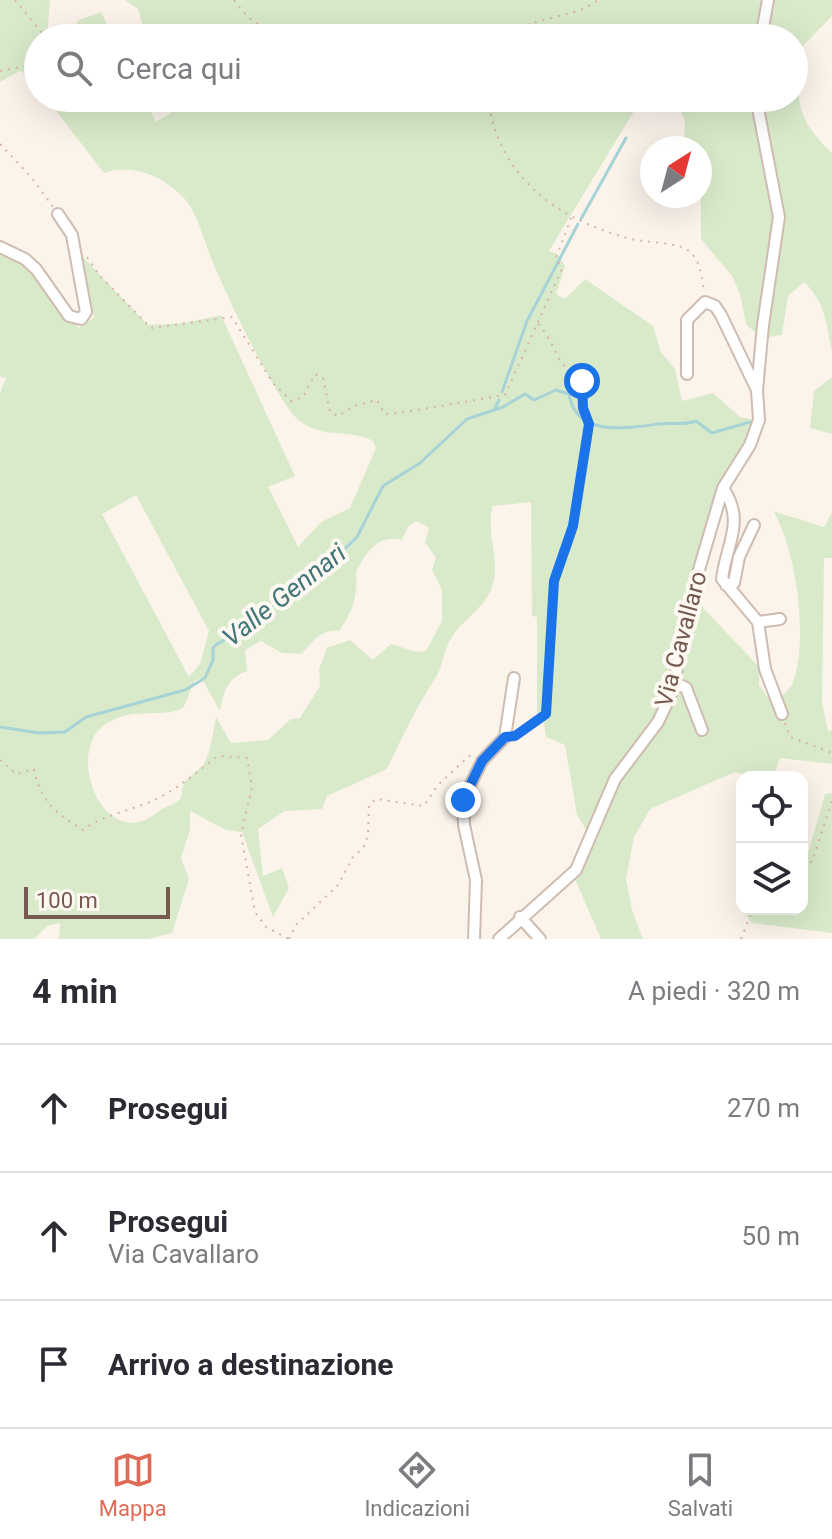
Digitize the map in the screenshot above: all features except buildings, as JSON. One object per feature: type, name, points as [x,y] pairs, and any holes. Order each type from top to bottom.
[{"type":"street","points":[[764,24],[768,0]]},
{"type":"street","name":"Via Cavallaro","points":[[499,939],[576,870],[615,779],[658,722],[674,682],[688,607],[723,488],[750,445],[759,420],[757,390],[779,217],[759,112]]},
{"type":"street","points":[[0,247],[25,259],[69,316],[81,319],[86,312],[72,235],[58,214]]},
{"type":"street","points":[[687,374],[687,320],[705,302]]},
{"type":"street","name":"Via Cavallaro","points":[[705,302],[715,306],[721,315],[757,390]]},
{"type":"street","points":[[723,488],[735,505],[733,537],[723,571],[726,585],[758,622],[765,669],[782,714]]},
{"type":"street","points":[[726,585],[734,583],[739,557],[754,525]]},
{"type":"street","points":[[758,622],[780,619]]},
{"type":"street","points":[[474,939],[476,880],[464,825],[463,800],[482,761],[505,737],[514,678]]},
{"type":"street","points":[[674,682],[686,688],[702,730]]},
{"type":"street","points":[[520,917],[540,939]]},
{"type":"path","points":[[15,0],[35,24]]},
{"type":"path","points":[[234,0],[249,21],[255,24]]},
{"type":"path","points":[[529,24],[581,10],[599,0]]},
{"type":"path","points":[[0,71],[24,67]]},
{"type":"path","points":[[493,112],[511,163],[535,193],[571,218],[631,239],[691,253],[700,268],[705,302]]},
{"type":"path","points":[[0,144],[32,178],[58,214]]},
{"type":"path","points":[[73,246],[85,255],[144,324],[151,328],[232,317],[283,396],[291,401],[303,397],[315,374],[323,378],[330,412],[338,416],[368,400],[377,400],[385,414],[505,395],[562,269],[556,258],[571,218]]},
{"type":"path","points":[[505,737],[515,736],[546,714],[554,581],[573,526],[589,424],[583,408],[582,381],[568,375],[549,335],[537,323]]},
{"type":"path","points":[[782,714],[790,737],[832,753]]},
{"type":"path","points":[[0,760],[16,774],[34,769],[39,793],[53,811],[83,830],[102,816],[144,804],[188,780],[218,756],[247,758],[252,787],[241,835],[255,912],[266,927],[289,939],[295,926],[338,885],[353,857],[363,848],[368,836],[369,805],[376,799],[424,806],[461,762],[469,756],[482,761]]},
{"type":"path","points":[[808,862],[812,862],[832,801]]},
{"type":"path","points":[[741,939],[751,915]]},
{"type":"green space","points":[[0,0],[50,0],[48,24],[24,24],[24,73],[20,71],[0,82]]},
{"type":"green space","points":[[125,0],[832,0],[832,16],[808,41],[808,24],[142,24],[138,9]]},
{"type":"green space","points":[[101,12],[107,24],[76,24]]},
{"type":"green space","points":[[57,112],[151,112],[156,122],[172,112],[633,112],[549,251],[557,254],[565,266],[556,294],[565,299],[585,279],[653,326],[661,352],[675,369],[682,401],[713,393],[740,417],[761,421],[726,490],[692,596],[760,668],[759,685],[773,705],[793,682],[798,664],[800,619],[794,570],[773,511],[824,527],[832,512],[832,558],[824,558],[822,702],[828,731],[832,730],[832,764],[780,758],[775,771],[736,771],[650,809],[634,837],[626,879],[632,910],[643,939],[601,939],[574,877],[590,836],[577,815],[565,745],[546,737],[544,723],[537,713],[537,617],[532,616],[531,502],[493,506],[491,525],[495,574],[490,592],[452,637],[438,672],[387,769],[327,796],[322,809],[285,811],[258,829],[263,876],[282,868],[289,888],[273,917],[242,832],[226,830],[190,811],[190,830],[181,858],[189,879],[172,933],[148,939],[59,939],[60,923],[47,926],[34,939],[0,939],[0,393],[6,378],[0,377],[0,250],[24,267],[79,328],[94,317],[80,254],[148,325],[184,323],[221,315],[295,476],[268,487],[298,547],[321,522],[350,508],[376,448],[373,441],[363,437],[317,430],[296,417],[247,336],[187,202],[156,177],[125,170],[104,173]],"holes":[[[136,495],[209,631],[200,664],[189,677],[102,514]],[[416,521],[429,528],[425,542],[436,558],[432,570],[442,590],[442,621],[426,651],[417,652],[391,644],[373,660],[350,640],[327,648],[319,669],[320,686],[300,718],[291,719],[268,740],[231,743],[216,717],[206,760],[185,782],[178,801],[139,822],[121,821],[107,811],[96,795],[89,775],[88,755],[94,736],[107,723],[128,715],[166,713],[183,708],[195,680],[202,679],[220,711],[227,686],[247,671],[245,650],[261,641],[282,653],[302,654],[322,634],[339,631],[354,603],[356,572],[374,547],[386,540],[402,540],[408,527]]]},
{"type":"green space","points":[[681,112],[802,112],[811,129],[832,153],[832,352],[821,306],[804,282],[788,296],[782,335],[761,338],[746,324],[740,294],[732,276],[701,239],[701,208],[712,208],[712,136],[684,136],[685,121]]},
{"type":"green space","points":[[832,377],[832,434],[810,428],[814,391]]},
{"type":"green space","points":[[832,793],[832,933],[751,923],[746,915],[808,915],[808,853],[825,794]]},
{"type":"waterway","points":[[581,219],[626,138]]},
{"type":"waterway","points":[[502,392],[527,321],[578,224]]},
{"type":"waterway","name":"Valle Gennari","points":[[0,727],[39,733],[65,732],[86,717],[185,690],[205,678],[213,660],[213,648],[217,644],[253,624],[294,588],[318,575],[357,537],[383,486],[420,463],[467,419],[503,407],[525,394],[534,400],[556,390],[569,394],[582,418],[605,427],[696,421],[712,433],[750,422]]},
{"type":"waterway","name":"Valle Gennari","points":[[494,410],[499,400]]},
{"type":"route","points":[[463,800],[482,761],[505,737],[515,736],[546,714],[554,581],[573,526],[589,424],[583,408],[582,381]]}]
